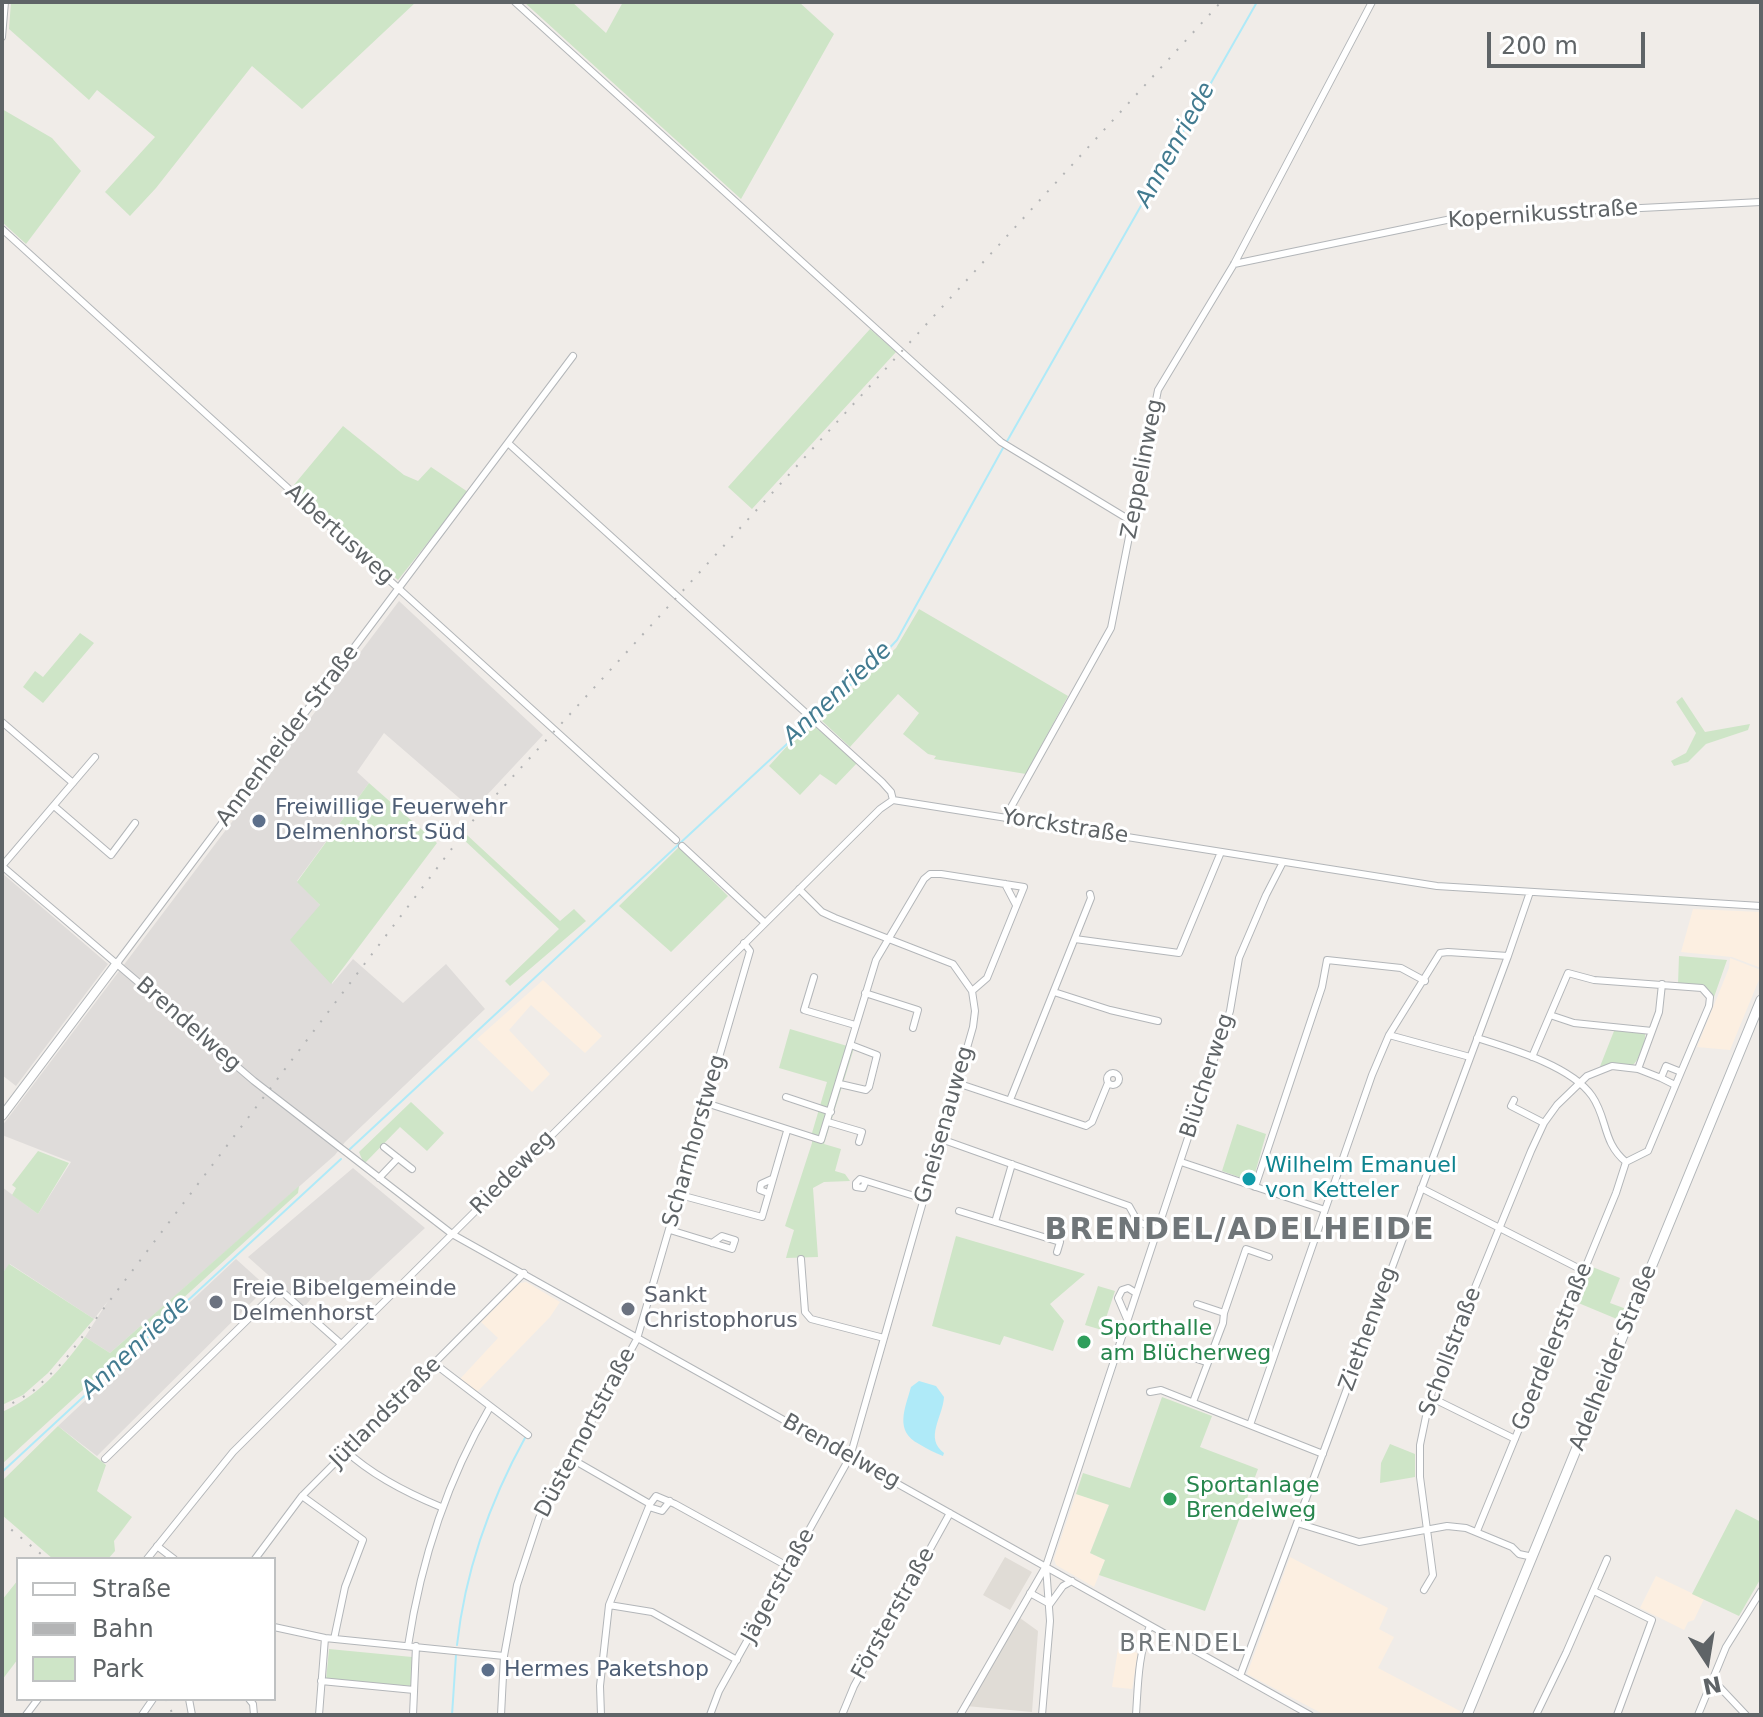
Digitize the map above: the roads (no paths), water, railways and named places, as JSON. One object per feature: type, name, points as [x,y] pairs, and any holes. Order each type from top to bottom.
[{"type":"main road","name":"Adelheider Straße","points":[[1472,1713],[1529,1556],[1761,1000]]},
{"type":"street","points":[[2,37],[5,2]]},
{"type":"street","points":[[515,2],[1010,450],[1133,522]]},
{"type":"street","name":"Zeppelinweg","points":[[1005,818],[1111,628],[1158,390],[1234,264],[1372,2]]},
{"type":"street","name":"Kopernikusstraße","points":[[1234,264],[1461,217],[1761,202]]},
{"type":"street","name":"Albertusweg","points":[[2,229],[765,923]]},
{"type":"street","name":"Annenheider Straße","points":[[2,1116],[573,356]]},
{"type":"street","points":[[508,443],[882,782],[891,792],[893,800]]},
{"type":"street","points":[[2,722],[73,783]]},
{"type":"street","points":[[2,866],[95,757]]},
{"type":"street","name":"Yorckstraße","points":[[893,800],[1437,886],[1761,906]]},
{"type":"street","name":"Riedeweg","points":[[149,1557],[233,1452],[340,1343],[893,800]]},
{"type":"street","points":[[54,806],[111,855],[135,823]]},
{"type":"street","points":[[1075,939],[1179,953],[1221,852]]},
{"type":"street","name":"Blücherweg","points":[[1046,1566],[1230,1011],[1239,958],[1283,862]]},
{"type":"street","name":"Brendelweg","points":[[2,866],[254,1081],[452,1234],[1310,1715]]},
{"type":"street","points":[[706,1103],[821,1140],[876,960],[889,939],[924,879],[930,874],[941,874],[1024,887],[987,978],[972,991],[953,964],[889,939],[822,912],[799,889]]},
{"type":"street","points":[[1005,884],[1016,905]]},
{"type":"street","name":"Ziethenweg","points":[[1240,1676],[1530,892]]},
{"type":"street","points":[[1010,1100],[1090,894]]},
{"type":"street","name":"Scharnhorstweg","points":[[637,1339],[750,951],[744,943]]},
{"type":"street","points":[[1250,1425],[1372,1075],[1389,1035],[1440,953],[1508,956]]},
{"type":"street","points":[[1255,1187],[1322,987],[1327,960],[1401,968],[1425,981]]},
{"type":"street","points":[[1477,1038],[1556,1066],[1577,1083],[1592,1096],[1611,1147],[1626,1162],[1648,1151],[1709,1006],[1710,997],[1702,988],[1594,980],[1568,973],[1532,1057]]},
{"type":"street","points":[[814,977],[804,1010],[855,1025]]},
{"type":"street","points":[[1638,1069],[1659,1012],[1662,984]]},
{"type":"street","name":"Gneisenauweg","points":[[850,1457],[973,1027],[975,1011],[972,991]]},
{"type":"street","points":[[1054,992],[1158,1021]]},
{"type":"street","points":[[865,993],[918,1010],[913,1028]]},
{"type":"street","points":[[1550,1015],[1574,1023],[1652,1031]]},
{"type":"street","points":[[1389,1035],[1470,1057]]},
{"type":"street","points":[[840,1084],[866,1090],[877,1061],[873,1051],[851,1045]]},
{"type":"street","points":[[1577,1083],[1598,1070],[1612,1066],[1638,1069],[1675,1085]]},
{"type":"street","points":[[1661,1078],[1666,1066],[1681,1072]]},
{"type":"street","points":[[957,1083],[1086,1126],[1092,1122],[1108,1083]]},
{"type":"street","name":"Schollstraße","points":[[1424,1590],[1433,1575],[1424,1530],[1420,1477],[1420,1445],[1430,1397],[1544,1123],[1577,1083]]},
{"type":"street","points":[[786,1097],[831,1112]]},
{"type":"street","points":[[1511,1106],[1544,1123]]},
{"type":"street","points":[[828,1122],[862,1132],[859,1142]]},
{"type":"street","points":[[680,1195],[762,1217],[787,1131]]},
{"type":"street","points":[[941,1139],[1129,1206],[1138,1222],[1157,1229]]},
{"type":"street","points":[[384,1147],[412,1169]]},
{"type":"street","points":[[379,1178],[398,1158]]},
{"type":"street","points":[[1181,1162],[1325,1210]]},
{"type":"street","name":"Goerdelerstraße","points":[[1477,1531],[1626,1162]]},
{"type":"street","points":[[995,1222],[1012,1164]]},
{"type":"street","points":[[865,1183],[924,1199]]},
{"type":"street","points":[[1421,1188],[1584,1271]]},
{"type":"street","points":[[959,1211],[1060,1242],[1057,1252]]},
{"type":"street","points":[[670,1230],[712,1243]]},
{"type":"street","points":[[1193,1402],[1223,1323],[1246,1249],[1269,1257]]},
{"type":"street","points":[[801,1259],[805,1312],[811,1319],[884,1338]]},
{"type":"street","name":"Jütlandstraße","points":[[256,1557],[302,1496],[524,1273]]},
{"type":"street","name":"Blücherweg","points":[[1127,1319],[1119,1294],[1128,1288],[1136,1293]]},
{"type":"street","points":[[105,1459],[279,1289],[340,1343]]},
{"type":"street","points":[[1197,1304],[1224,1313]]},
{"type":"street","name":"Düsternortstraße","points":[[501,1715],[508,1621],[539,1518],[637,1339]]},
{"type":"street","points":[[1182,1354],[1206,1362]]},
{"type":"street","points":[[435,1364],[528,1435]]},
{"type":"street","points":[[1150,1392],[1161,1390],[1323,1454]]},
{"type":"street","points":[[1430,1397],[1515,1439]]},
{"type":"street","points":[[413,1715],[412,1646],[425,1554],[467,1445],[490,1407]]},
{"type":"street","points":[[346,1451],[373,1472],[412,1495],[441,1507]]},
{"type":"street","name":"Jägerstraße","points":[[710,1715],[714,1701],[850,1457]]},
{"type":"street","points":[[570,1458],[662,1511],[670,1501]]},
{"type":"street","points":[[302,1496],[363,1540],[345,1587],[334,1639]]},
{"type":"street","points":[[601,1715],[600,1686],[609,1605],[656,1496],[789,1567]]},
{"type":"street","name":"Försterstraße","points":[[842,1715],[854,1686],[950,1513]]},
{"type":"street","points":[[1297,1523],[1359,1542],[1447,1526],[1477,1531],[1518,1547],[1529,1556]]},
{"type":"street","points":[[157,1546],[171,1557]]},
{"type":"street","points":[[1536,1715],[1607,1559]]},
{"type":"street","points":[[960,1715],[1046,1566]]},
{"type":"street","points":[[1042,1715],[1050,1604],[1046,1566]]},
{"type":"street","points":[[1050,1604],[1063,1586],[1072,1581]]},
{"type":"street","points":[[1594,1591],[1652,1620],[1617,1715]]},
{"type":"street","points":[[1698,1715],[1726,1647],[1761,1591]]},
{"type":"street","points":[[1030,1593],[1050,1604]]},
{"type":"street","points":[[609,1605],[652,1612],[737,1660]]},
{"type":"street","points":[[1136,1715],[1139,1670],[1144,1639],[1150,1626]]},
{"type":"street","points":[[276,1627],[325,1638],[504,1656]]},
{"type":"street","points":[[319,1715],[325,1638]]},
{"type":"street","points":[[1712,1679],[1746,1715]]},
{"type":"street","points":[[321,1681],[414,1690]]},
{"type":"street","points":[[251,1702],[254,1715]]},
{"type":"water","points":[[919,1381],[936,1386],[944,1397],[935,1434],[943,1456],[911,1439],[906,1433],[904,1411],[911,1387]]},
{"type":"waterway","name":"Annenriede","points":[[1006,443],[1257,2]]},
{"type":"waterway","name":"Annenriede","points":[[350,1149],[897,640],[1003,448]]},
{"type":"waterway","name":"Annenriede","points":[[2,1472],[341,1159]]},
{"type":"waterway","points":[[457,1645],[466,1591],[481,1538],[501,1486],[526,1436]]},
{"type":"waterway","points":[[452,1715],[456,1655]]},
{"type":"railway","points":[[2,1409],[32,1392],[64,1361],[475,818],[1221,2]]},
{"type":"railway","points":[[2,1522],[45,1557]]},
{"type":"railway","points":[[167,1701],[173,1715]]},
{"type":"place","name":"Freiwillige Feuerwehr Delmenhorst Süd","points":[[259,821]]},
{"type":"place","name":"Wilhelm Emanuel von Ketteler","points":[[1249,1179]]},
{"type":"place","name":"Freie Bibelgemeinde Delmenhorst","points":[[216,1302]]},
{"type":"place","name":"Sankt Christophorus","points":[[628,1309]]},
{"type":"place","name":"Sporthalle am Blücherweg","points":[[1084,1342]]},
{"type":"place","name":"Sportanlage Brendelweg","points":[[1170,1499]]},
{"type":"place","name":"Hermes Paketshop","points":[[488,1670]]},
{"type":"district","name":"BRENDEL/ADELHEIDE","points":[[1240,1231]]},
{"type":"district","name":"BRENDEL","points":[[1183,1645]]}]
